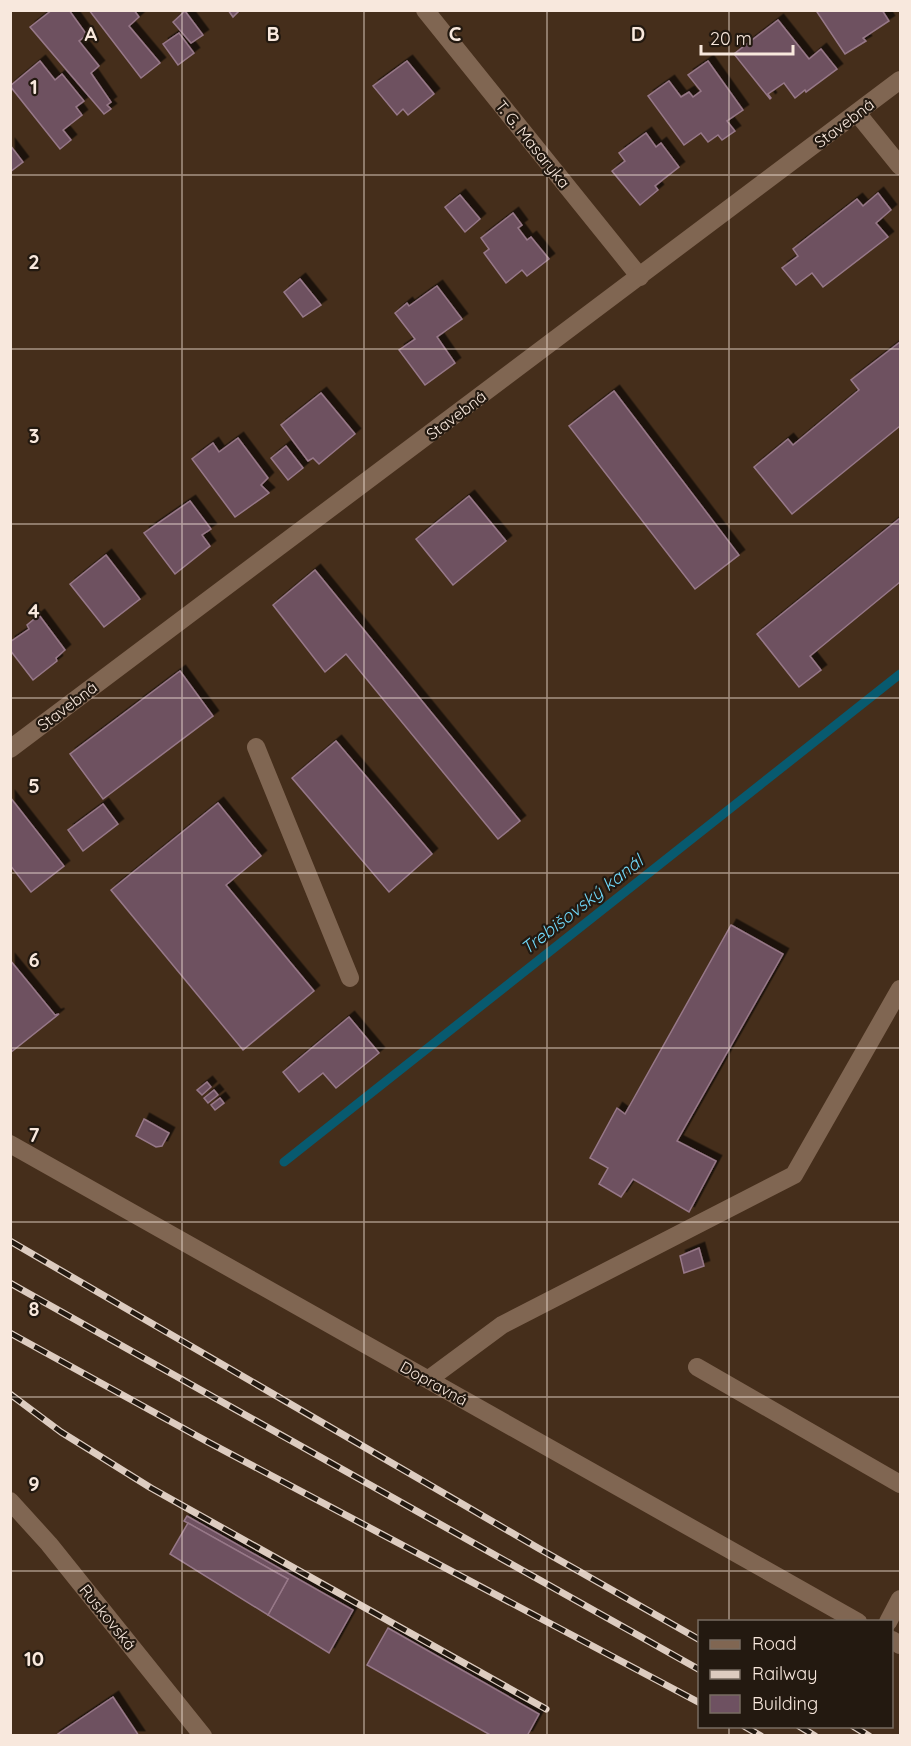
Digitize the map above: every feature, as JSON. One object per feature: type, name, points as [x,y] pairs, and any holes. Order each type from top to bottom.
[{"type":"street","name":"T. G. Masaryka","points":[[425,10],[640,277]]},
{"type":"street","name":"Stavebná","points":[[10,749],[900,80]]},
{"type":"street","points":[[857,113],[900,166]]},
{"type":"street","points":[[256,747],[350,978]]},
{"type":"street","points":[[429,1379],[502,1325],[794,1175],[900,989]]},
{"type":"street","name":"Dopravná","points":[[10,1144],[854,1620]]},
{"type":"street","points":[[697,1367],[900,1484]]},
{"type":"street","name":"Ruskovská","points":[[10,1501],[50,1544],[203,1736]]},
{"type":"street","points":[[889,1620],[900,1599]]},
{"type":"building","points":[[52,10],[69,10],[87,35],[79,41],[99,66],[91,73],[111,102],[107,105],[111,109],[104,114],[30,27]]},
{"type":"building","points":[[89,10],[134,10],[139,17],[129,26],[160,63],[141,78]]},
{"type":"building","points":[[228,10],[240,10],[233,17]]},
{"type":"building","points":[[820,10],[882,10],[889,21],[863,38],[866,41],[845,54],[817,12]]},
{"type":"building","points":[[185,11],[203,35],[191,43],[173,22]]},
{"type":"building","points":[[778,20],[809,59],[821,49],[837,69],[795,98],[784,83],[768,94],[770,99],[734,54]]},
{"type":"building","points":[[179,33],[194,53],[178,65],[163,44]]},
{"type":"building","points":[[40,61],[55,80],[62,74],[84,101],[76,107],[82,115],[63,130],[71,140],[60,149],[10,86]]},
{"type":"building","points":[[407,61],[434,94],[408,115],[403,109],[397,115],[373,86]]},
{"type":"building","points":[[708,61],[743,110],[727,121],[735,131],[722,140],[718,135],[708,142],[701,133],[684,145],[648,96],[669,81],[681,97],[689,92],[693,97],[701,91],[688,75]]},
{"type":"building","points":[[646,133],[656,147],[661,143],[679,167],[655,186],[658,190],[640,205],[612,171],[625,161],[619,153]]},
{"type":"building","points":[[10,145],[23,162],[10,172]]},
{"type":"building","points":[[878,193],[891,210],[876,223],[888,237],[823,287],[812,273],[796,285],[782,268],[798,256],[793,249],[857,199],[863,206]]},
{"type":"building","points":[[460,195],[480,219],[465,232],[445,207]]},
{"type":"building","points":[[513,213],[522,225],[518,228],[527,240],[531,237],[549,259],[527,276],[522,270],[506,283],[484,253],[489,249],[481,238]]},
{"type":"building","points":[[300,279],[321,305],[303,317],[284,292]]},
{"type":"building","points":[[437,286],[462,319],[437,337],[455,363],[425,385],[399,350],[415,339],[395,313],[407,303],[409,306]]},
{"type":"building","points":[[900,342],[900,426],[792,514],[754,467],[788,439],[793,445],[859,390],[851,380]]},
{"type":"building","points":[[614,391],[739,555],[695,589],[569,426]]},
{"type":"building","points":[[321,393],[355,434],[319,464],[313,458],[308,461],[281,425]]},
{"type":"building","points":[[238,438],[268,478],[261,485],[269,493],[235,517],[192,459],[213,443],[219,452]]},
{"type":"building","points":[[286,446],[303,468],[288,480],[271,458]]},
{"type":"building","points":[[469,496],[506,541],[453,585],[416,539]]},
{"type":"building","points":[[190,501],[211,529],[202,535],[210,546],[175,574],[144,533]]},
{"type":"building","points":[[900,518],[900,582],[810,656],[821,670],[799,687],[757,634]]},
{"type":"building","points":[[106,555],[140,599],[104,627],[70,584]]},
{"type":"building","points":[[315,570],[520,821],[498,839],[346,654],[325,672],[273,605]]},
{"type":"building","points":[[39,615],[65,650],[56,658],[57,661],[33,680],[10,650],[10,642],[29,629],[27,625]]},
{"type":"building","points":[[180,671],[213,716],[103,799],[70,754]]},
{"type":"building","points":[[336,741],[432,854],[389,892],[292,778]]},
{"type":"building","points":[[10,797],[64,866],[31,892],[10,865]]},
{"type":"building","points":[[218,803],[261,856],[226,885],[314,991],[243,1050],[111,890]]},
{"type":"building","points":[[103,804],[118,824],[83,851],[68,830]]},
{"type":"building","points":[[731,925],[783,954],[677,1141],[716,1161],[689,1212],[633,1179],[621,1197],[599,1184],[608,1168],[590,1158],[617,1108],[625,1114]]},
{"type":"building","points":[[10,960],[55,1015],[59,1014],[10,1053]]},
{"type":"building","points":[[349,1017],[379,1053],[336,1088],[323,1073],[299,1092],[283,1072]]},
{"type":"building","points":[[207,1082],[211,1087],[202,1095],[197,1090]]},
{"type":"building","points":[[214,1090],[218,1095],[208,1103],[204,1098]]},
{"type":"building","points":[[220,1098],[224,1103],[215,1110],[211,1105]]},
{"type":"building","points":[[144,1119],[169,1133],[162,1146],[156,1147],[136,1136]]},
{"type":"building","points":[[699,1248],[704,1266],[684,1273],[680,1256]]},
{"type":"building","points":[[187,1516],[353,1610],[329,1653],[268,1615],[288,1579],[184,1521]]},
{"type":"building","points":[[188,1523],[288,1579],[268,1615],[170,1554]]},
{"type":"building","points":[[388,1628],[539,1714],[527,1736],[492,1736],[367,1665]]},
{"type":"building","points":[[113,1697],[139,1736],[55,1736]]},
{"type":"waterway","name":"Trebišovský kanál","points":[[284,1162],[900,674]]},
{"type":"railway","points":[[10,1241],[698,1639]]},
{"type":"railway","points":[[10,1283],[698,1669]]},
{"type":"railway","points":[[10,1333],[208,1442],[698,1702]]},
{"type":"railway","points":[[10,1394],[61,1432],[151,1488],[546,1709]]},
{"type":"railway","points":[[747,1728],[761,1736]]},
{"type":"railway","points":[[802,1728],[815,1736]]},
{"type":"railway","points":[[856,1728],[869,1736]]}]
